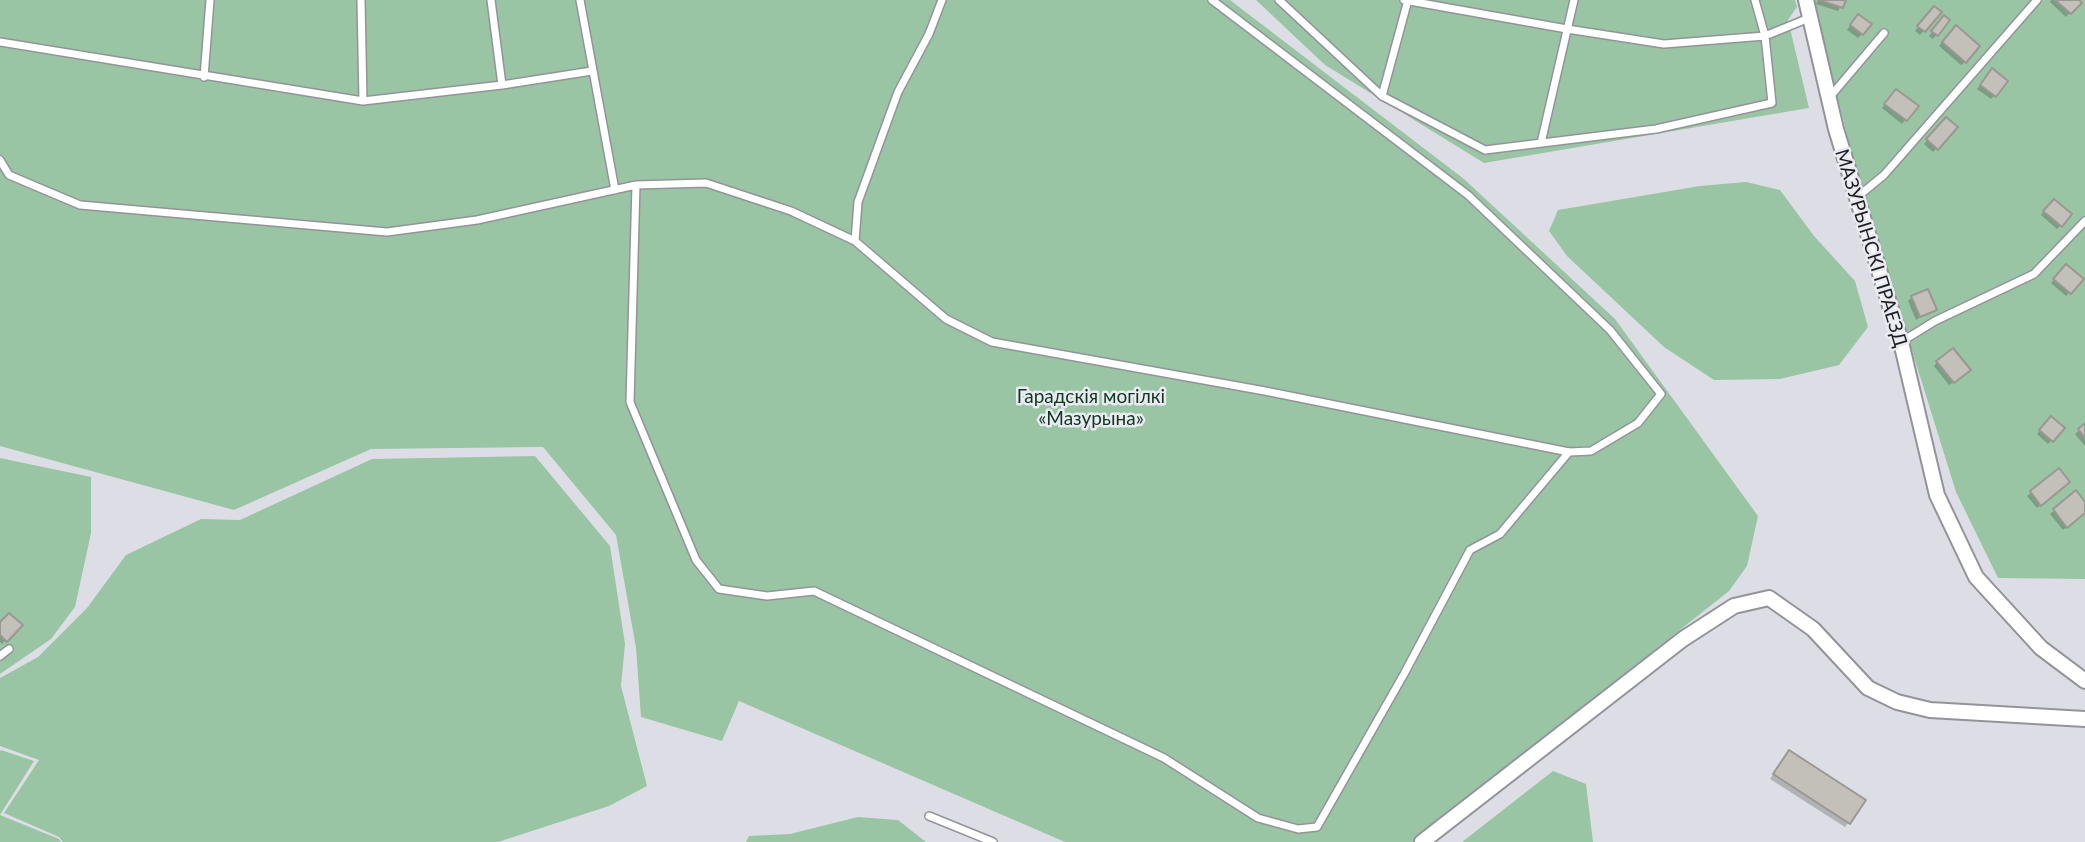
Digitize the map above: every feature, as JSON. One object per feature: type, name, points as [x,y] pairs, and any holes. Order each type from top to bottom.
[{"type":"street","name":"МАЗУРЫНСКІ ПРАЕЗД","points":[[1807,0],[1828,98],[1901,342],[1937,495],[1976,577],[2042,648],[2085,681]]},
{"type":"street","points":[[1422,842],[1683,639],[1734,606],[1769,598],[1812,629],[1868,688],[1897,702],[1930,710],[2085,719]]},
{"type":"lane","points":[[204,77],[210,0]]},
{"type":"lane","points":[[360,0],[363,102]]},
{"type":"lane","points":[[491,0],[502,85]]},
{"type":"lane","points":[[580,0],[615,190]]},
{"type":"lane","points":[[855,241],[858,202],[862,190],[898,92],[929,34],[942,0]]},
{"type":"lane","points":[[0,160],[9,175],[80,205],[387,232],[477,220],[636,185],[706,183],[792,211],[855,241],[946,319],[992,342],[1265,391],[1569,452],[1591,451],[1638,423],[1661,394],[1610,330],[1468,195],[1212,0]]},
{"type":"lane","points":[[1279,0],[1382,96],[1485,150],[1656,129],[1772,103],[1765,36],[1755,0]]},
{"type":"lane","points":[[1382,96],[1406,0],[1664,44],[1765,36],[1809,18]]},
{"type":"lane","points":[[1541,143],[1574,0]]},
{"type":"lane","points":[[1856,198],[1884,175],[2037,0]]},
{"type":"lane","points":[[1828,98],[1884,33]]},
{"type":"lane","points":[[0,43],[363,102],[592,71]]},
{"type":"lane","points":[[636,185],[630,402],[696,560],[719,589],[767,596],[814,591],[1164,758],[1258,817],[1298,829],[1317,827],[1404,674],[1470,550],[1500,534],[1569,452]]},
{"type":"lane","points":[[1901,342],[1935,321],[2034,274],[2085,221]]},
{"type":"lane","points":[[0,656],[9,649]]},
{"type":"lane","points":[[929,816],[993,842]]},
{"type":"green space","name":"Гарадскія могілкі «Мазурына»","points":[[0,0],[1230,0],[1464,179],[1615,319],[1758,516],[1747,566],[1729,591],[1413,842],[1065,842],[739,701],[722,741],[641,717],[636,648],[616,535],[543,447],[371,449],[234,510],[0,446]]},
{"type":"green space","points":[[1256,0],[1795,0],[1797,7],[1788,20],[1809,108],[1484,163],[1325,65]]},
{"type":"green space","points":[[1813,0],[2085,0],[2085,579],[1998,578],[1956,492],[1865,206]]},
{"type":"green space","points":[[1746,182],[1780,190],[1814,236],[1855,281],[1868,327],[1839,365],[1780,379],[1714,380],[1664,347],[1567,256],[1549,231],[1558,210],[1700,186]]},
{"type":"green space","points":[[535,456],[610,546],[625,644],[621,686],[647,786],[609,806],[498,842],[63,842],[59,837],[4,813],[39,760],[0,746],[0,678],[38,657],[87,608],[126,555],[201,519],[240,520],[372,459]]},
{"type":"green space","points":[[0,458],[91,477],[91,533],[75,607],[51,639],[0,674]]},
{"type":"green space","points":[[0,751],[34,761],[0,815]]},
{"type":"green space","points":[[1553,771],[1586,784],[1593,842],[1462,842]]},
{"type":"green space","points":[[0,815],[59,839],[61,842],[0,842]]},
{"type":"green space","points":[[858,817],[898,820],[926,842],[746,842],[749,836],[790,834]]},
{"type":"building","points":[[1819,0],[1846,0],[1843,8]]},
{"type":"building","points":[[2055,0],[2079,0],[2082,3],[2071,14]]},
{"type":"building","points":[[1934,6],[1942,12],[1925,32],[1917,26]]},
{"type":"building","points":[[1858,14],[1872,24],[1863,35],[1850,25]]},
{"type":"building","points":[[1944,15],[1950,20],[1938,36],[1931,31]]},
{"type":"building","points":[[1956,25],[1980,46],[1966,63],[1942,42]]},
{"type":"building","points":[[1992,68],[2008,81],[1996,97],[1980,85]]},
{"type":"building","points":[[1896,89],[1919,106],[1907,121],[1884,104]]},
{"type":"building","points":[[1946,117],[1958,127],[1938,150],[1926,139]]},
{"type":"building","points":[[2054,199],[2072,214],[2062,227],[2043,211]]},
{"type":"building","points":[[2066,264],[2084,279],[2071,294],[2053,279]]},
{"type":"building","points":[[1928,289],[1937,310],[1920,317],[1911,296]]},
{"type":"building","points":[[1953,348],[1971,370],[1954,383],[1936,361]]},
{"type":"building","points":[[2051,416],[2065,428],[2053,442],[2039,430]]},
{"type":"building","points":[[2085,423],[2085,438],[2078,429]]},
{"type":"building","points":[[2059,468],[2070,482],[2041,506],[2030,491]]},
{"type":"building","points":[[2076,490],[2085,502],[2085,513],[2067,528],[2053,509]]},
{"type":"building","points":[[9,613],[23,625],[7,642],[0,635],[0,622]]},
{"type":"building","points":[[1789,750],[1866,800],[1850,824],[1773,774]]}]
